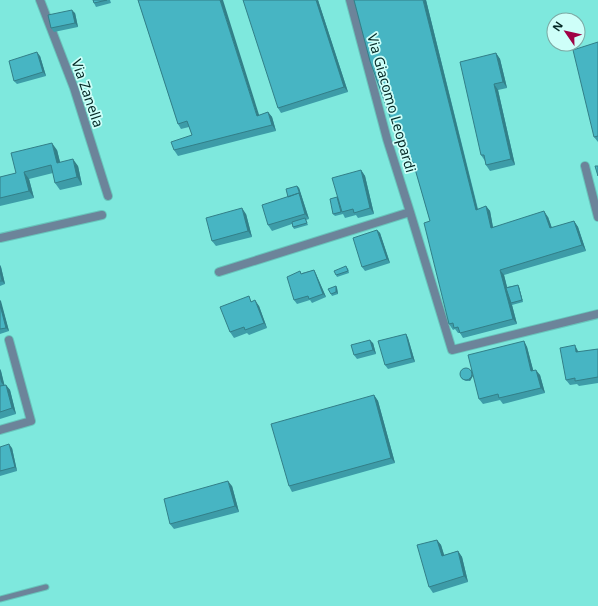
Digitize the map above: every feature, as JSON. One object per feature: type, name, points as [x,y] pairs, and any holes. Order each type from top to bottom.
[{"type":"street","name":"Via Zanella","points":[[40,0],[74,88],[108,196]]},
{"type":"street","name":"Via Giacomo Leopardi","points":[[350,0],[387,139],[452,350],[598,314]]},
{"type":"street","points":[[585,166],[598,217]]},
{"type":"street","points":[[219,272],[410,212]]},
{"type":"street","points":[[0,238],[102,215]]},
{"type":"street","points":[[0,430],[31,421],[9,340]]},
{"type":"lane","points":[[0,599],[46,586]]},
{"type":"building","points":[[93,0],[107,0],[94,3]]},
{"type":"building","points":[[138,0],[220,0],[257,116],[268,112],[272,125],[174,150],[171,142],[192,135],[187,121],[178,124]]},
{"type":"building","points":[[243,0],[316,0],[344,87],[278,108]]},
{"type":"building","points":[[354,0],[423,0],[476,210],[486,206],[491,228],[544,211],[550,228],[574,221],[582,245],[500,270],[513,319],[460,333],[458,327],[454,328],[453,323],[449,324],[424,223],[430,221],[413,162],[402,154],[370,61]]},
{"type":"building","points":[[72,10],[75,23],[51,28],[48,15]]},
{"type":"building","points":[[598,42],[598,136],[594,137],[573,52],[586,52],[586,46]]},
{"type":"building","points":[[37,52],[43,72],[14,81],[9,61]]},
{"type":"building","points":[[496,53],[503,82],[494,84],[511,159],[486,165],[484,155],[481,155],[460,62]]},
{"type":"building","points":[[52,143],[57,163],[73,159],[77,177],[55,183],[51,165],[24,172],[29,191],[0,198],[0,177],[16,173],[11,153]]},
{"type":"building","points":[[595,166],[598,166],[598,176]]},
{"type":"building","points":[[361,170],[370,208],[354,213],[353,209],[342,212],[332,178]]},
{"type":"building","points":[[297,186],[301,197],[299,193],[288,197],[286,189]]},
{"type":"building","points":[[299,193],[305,214],[268,225],[262,205]]},
{"type":"building","points":[[337,197],[341,212],[333,214],[330,199]]},
{"type":"building","points":[[242,208],[248,231],[212,241],[206,218]]},
{"type":"building","points":[[305,218],[307,223],[293,227],[292,222]]},
{"type":"building","points":[[377,230],[387,259],[362,267],[353,238]]},
{"type":"building","points":[[346,266],[348,271],[336,275],[334,271]]},
{"type":"building","points":[[314,270],[323,294],[309,299],[308,296],[294,300],[287,277],[300,271],[301,274]]},
{"type":"building","points":[[518,285],[522,300],[511,303],[506,288]]},
{"type":"building","points":[[336,286],[336,292],[331,294],[328,289]]},
{"type":"building","points":[[249,296],[251,302],[255,300],[264,323],[245,330],[244,327],[230,332],[220,307]]},
{"type":"building","points":[[0,305],[6,328],[0,329]]},
{"type":"building","points":[[406,334],[412,358],[385,365],[378,341]]},
{"type":"building","points":[[370,340],[373,350],[354,355],[351,345]]},
{"type":"building","points":[[524,341],[531,371],[536,370],[541,388],[499,398],[498,394],[479,399],[468,355]]},
{"type":"building","points":[[575,345],[576,352],[598,349],[598,377],[575,381],[575,378],[566,380],[560,348]]},
{"type":"building","points":[[466,368],[470,370],[472,374],[470,378],[466,380],[462,378],[460,374],[462,370]]},
{"type":"building","points":[[6,385],[12,408],[0,412],[0,386]]},
{"type":"building","points":[[374,395],[391,458],[289,486],[271,424]]},
{"type":"building","points":[[9,444],[15,467],[0,471],[0,447]]},
{"type":"building","points":[[228,481],[235,506],[170,524],[164,499]]},
{"type":"building","points":[[437,540],[442,556],[458,551],[464,576],[429,587],[417,545]]}]
